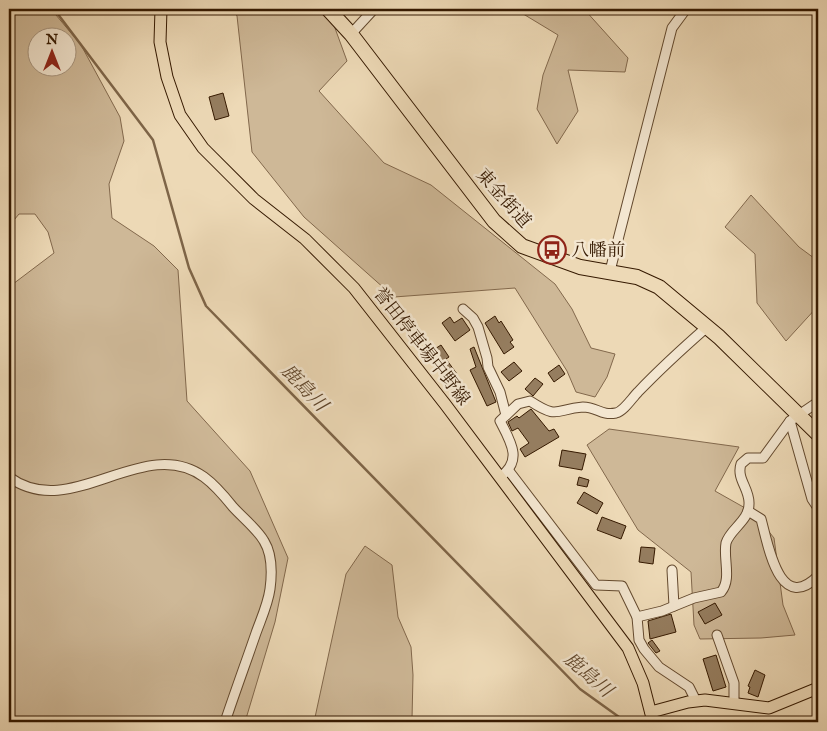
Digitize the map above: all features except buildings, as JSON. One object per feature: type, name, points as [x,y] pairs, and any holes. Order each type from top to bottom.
[{"type":"highway","name":"東金街道","points":[[328,9],[351,34],[494,221],[508,234],[522,246],[559,261],[637,277],[659,287],[707,327],[795,418],[818,434]]},
{"type":"main road","name":"誉田停車場中野線","points":[[162,9],[162,50],[167,77],[180,115],[203,148],[228,174],[305,239],[354,288],[504,474],[628,648],[643,683],[652,717]]},
{"type":"main road","points":[[652,717],[696,701],[769,708],[818,688]]},
{"type":"street","points":[[351,34],[374,9]]},
{"type":"street","points":[[610,271],[672,28],[686,9]]},
{"type":"street","points":[[463,309],[473,318],[478,327],[488,367],[500,392],[506,415]]},
{"type":"street","points":[[696,701],[689,687],[659,668],[638,640],[637,617],[622,586],[596,585],[504,474],[514,464],[513,453],[500,421],[518,404],[530,401],[546,411],[556,414],[582,407],[592,408],[604,414],[619,413],[668,360],[707,327]]},
{"type":"street","points":[[637,617],[694,598],[721,592],[726,582],[727,541],[748,511],[749,495],[740,476],[741,464],[748,458],[763,458],[795,418],[818,402]]},
{"type":"street","points":[[795,418],[812,499],[818,508]]},
{"type":"street","points":[[9,477],[19,484],[38,490],[58,491],[79,488],[149,466],[166,464],[183,468],[205,478],[264,541],[271,562],[270,590],[225,722]]},
{"type":"street","points":[[748,511],[761,519],[776,570],[788,585],[793,587],[810,584],[818,576]]},
{"type":"street","points":[[672,570],[674,606]]},
{"type":"street","points":[[716,634],[734,683],[734,704]]},
{"type":"street","points":[[628,648],[638,640]]},
{"type":"shaded area","points":[[9,9],[51,9],[67,28],[28,28],[28,78],[78,78],[78,41],[81,45],[120,117],[124,141],[109,184],[112,218],[154,246],[178,270],[187,401],[250,471],[288,558],[275,622],[245,722],[9,722],[9,287],[54,253],[48,232],[35,214],[19,214],[9,226]]},
{"type":"shaded area","points":[[233,9],[328,9],[347,61],[319,91],[384,163],[431,185],[555,284],[572,309],[591,348],[615,354],[607,377],[595,397],[576,392],[567,371],[515,288],[394,297],[304,217],[252,152],[237,16]]},
{"type":"shaded area","points":[[515,9],[584,9],[628,58],[625,72],[568,70],[578,111],[557,144],[537,109],[543,75],[558,35]]},
{"type":"shaded area","points":[[751,195],[799,247],[818,261],[818,306],[786,341],[757,303],[755,254],[725,227]]},
{"type":"shaded area","points":[[609,429],[739,447],[715,491],[754,513],[774,538],[783,605],[795,635],[761,638],[700,639],[694,625],[691,572],[638,530],[587,445]]},
{"type":"shaded area","points":[[365,546],[392,565],[398,617],[411,647],[413,675],[412,719],[414,722],[314,722],[346,574]]},
{"type":"waterway","name":"鹿島川","points":[[54,9],[153,140],[189,268],[206,306],[580,689],[626,722]]},
{"type":"place","name":"八幡前","points":[[552,250]]}]
